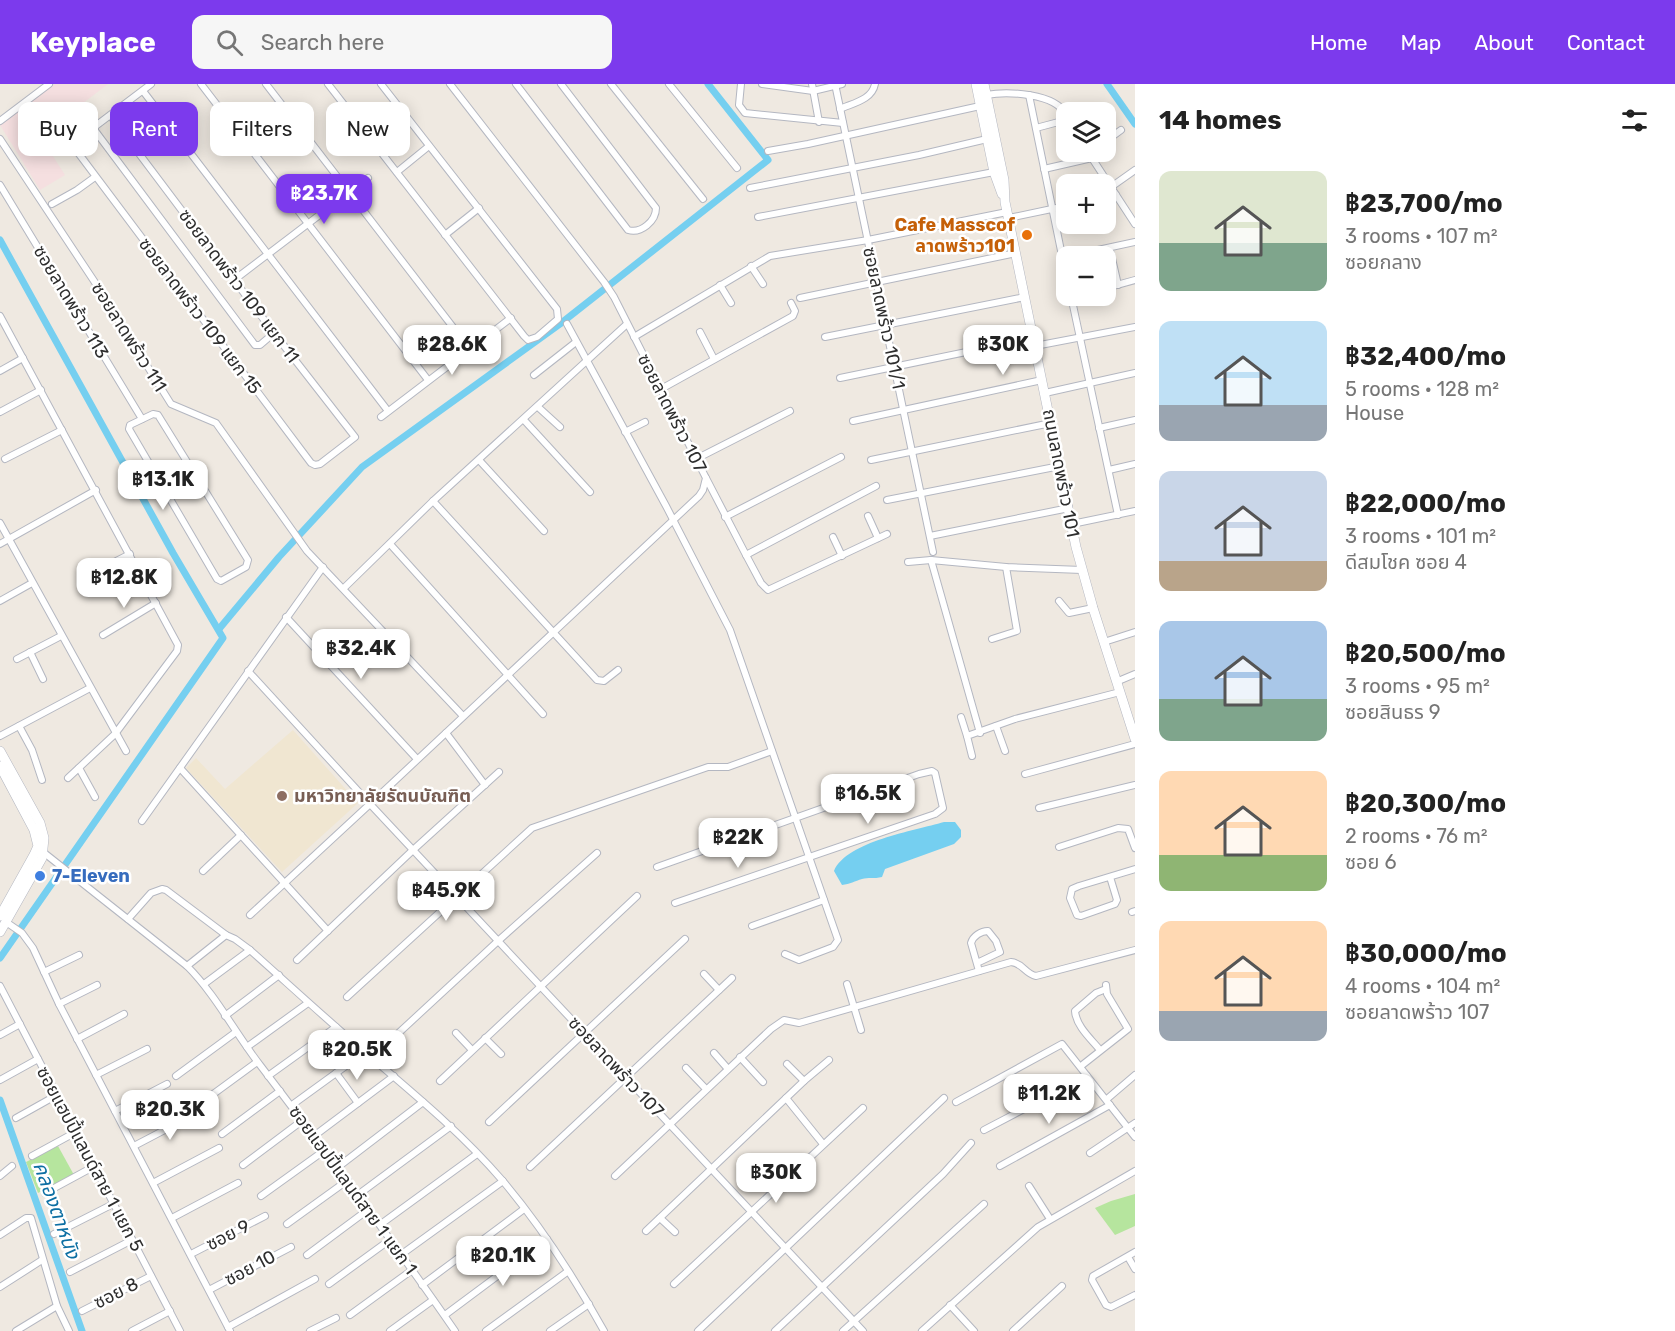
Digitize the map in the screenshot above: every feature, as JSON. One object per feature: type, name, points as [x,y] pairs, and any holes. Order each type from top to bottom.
[{"type":"street","points":[[128,102],[152,84]]},
{"type":"street","points":[[201,84],[428,380]]},
{"type":"street","points":[[266,84],[469,348]]},
{"type":"street","points":[[328,84],[528,339],[537,337],[558,320],[557,309],[381,84]]},
{"type":"street","name":"ซอยลาดพร้าว 107","points":[[250,915],[673,521],[699,496],[706,478],[614,297],[450,84]]},
{"type":"street","points":[[516,84],[628,230],[636,231],[651,222],[656,214],[656,208],[561,84]]},
{"type":"street","points":[[611,84],[703,199]]},
{"type":"street","points":[[669,84],[736,168]]},
{"type":"street","points":[[741,84],[740,105],[746,113],[843,123]]},
{"type":"street","points":[[762,84],[813,88],[843,84]]},
{"type":"street","points":[[840,109],[867,97],[874,90],[875,84]]},
{"type":"street","name":"ถนนลาดพร้าว 101","points":[[976,84],[994,172],[1007,211],[1082,570],[1118,687],[1132,719],[1135,740]]},
{"type":"street","name":"ถนนลาดพร้าว 101","points":[[984,84],[1004,180],[1007,211]]},
{"type":"street","points":[[0,121],[46,85]]},
{"type":"street","name":"ซอยลาดพร้าว 101/1","points":[[835,85],[933,552]]},
{"type":"street","points":[[813,88],[819,122]]},
{"type":"street","points":[[143,91],[388,411]]},
{"type":"street","points":[[986,95],[1029,94],[1056,104]]},
{"type":"street","points":[[1029,94],[1063,246]]},
{"type":"street","points":[[768,151],[980,106]]},
{"type":"street","points":[[98,124],[110,115]]},
{"type":"street","points":[[1036,128],[1056,123]]},
{"type":"street","points":[[1116,134],[1121,130]]},
{"type":"street","points":[[98,135],[255,345],[260,345],[274,333]]},
{"type":"street","name":"ซอยลาดพร้าว 111","points":[[0,139],[96,284],[171,404],[216,423],[307,551],[463,716]]},
{"type":"street","points":[[750,188],[919,155],[987,139]]},
{"type":"street","points":[[397,172],[429,146]]},
{"type":"street","name":"ซอยลาดพร้าว 109 แยก 15","points":[[80,156],[311,463],[320,464],[335,452]]},
{"type":"street","name":"ซอยลาดพร้าว 109 แยก 11","points":[[141,156],[355,437],[335,452]]},
{"type":"street","points":[[1044,169],[1064,162]]},
{"type":"street","points":[[1116,183],[1135,170]]},
{"type":"street","points":[[758,217],[925,187],[994,172]]},
{"type":"street","points":[[52,204],[95,177]]},
{"type":"street","points":[[234,280],[368,178]]},
{"type":"street","name":"ซอยลาดพร้าว 113","points":[[0,185],[142,419]]},
{"type":"street","points":[[1116,195],[1135,224]]},
{"type":"street","points":[[445,235],[479,208]]},
{"type":"street","points":[[634,337],[770,256],[868,240],[1007,211],[1056,208]]},
{"type":"street","points":[[1116,247],[1135,242]]},
{"type":"street","points":[[800,298],[1016,253]]},
{"type":"street","points":[[751,266],[763,284]]},
{"type":"street","points":[[1116,278],[1118,285],[1135,280]]},
{"type":"street","points":[[720,285],[731,303]]},
{"type":"street","points":[[825,337],[1025,297]]},
{"type":"street","points":[[661,389],[793,316],[795,311],[791,303]]},
{"type":"street","points":[[1073,306],[1118,515]]},
{"type":"street","points":[[0,316],[3,328],[23,358],[177,641],[177,651],[115,734],[68,778]]},
{"type":"street","points":[[381,417],[511,318]]},
{"type":"street","points":[[567,324],[730,630],[838,940],[837,944],[799,960],[785,954]]},
{"type":"street","points":[[344,588],[434,501],[627,324]]},
{"type":"street","points":[[840,378],[959,354],[1135,327]]},
{"type":"street","points":[[700,332],[714,359]]},
{"type":"street","points":[[534,375],[576,342]]},
{"type":"street","points":[[0,371],[23,358]]},
{"type":"street","points":[[1045,393],[1135,373]]},
{"type":"street","points":[[853,421],[1042,380]]},
{"type":"street","points":[[0,412],[40,390]]},
{"type":"street","points":[[538,407],[560,428]]},
{"type":"street","points":[[696,459],[789,411]]},
{"type":"street","points":[[153,414],[158,416],[248,560],[246,567],[224,581],[217,579],[129,429],[130,425],[142,419],[153,414]]},
{"type":"street","points":[[524,420],[590,492]]},
{"type":"street","points":[[1099,428],[1135,420]]},
{"type":"street","points":[[625,432],[645,422]]},
{"type":"street","points":[[871,460],[1051,423]]},
{"type":"street","points":[[5,459],[62,430]]},
{"type":"street","points":[[725,517],[841,457]]},
{"type":"street","points":[[479,460],[544,531]]},
{"type":"street","points":[[1109,470],[1135,464]]},
{"type":"street","points":[[887,500],[1060,466]]},
{"type":"street","points":[[706,478],[761,583],[768,590],[887,534]]},
{"type":"street","points":[[746,555],[876,486]]},
{"type":"street","points":[[0,544],[96,490]]},
{"type":"street","points":[[434,501],[600,682],[618,670]]},
{"type":"street","points":[[930,536],[1069,508]]},
{"type":"street","points":[[1072,524],[1135,511]]},
{"type":"street","points":[[868,516],[878,538]]},
{"type":"street","points":[[0,524],[126,751]]},
{"type":"street","points":[[833,537],[842,556]]},
{"type":"street","points":[[390,544],[543,714]]},
{"type":"street","points":[[91,574],[130,554]]},
{"type":"street","points":[[908,562],[931,560],[1006,567],[1082,570]]},
{"type":"street","points":[[931,560],[980,732]]},
{"type":"street","points":[[141,821],[323,567]]},
{"type":"street","points":[[992,639],[1017,631],[1006,567]]},
{"type":"street","points":[[0,601],[32,583]]},
{"type":"street","points":[[1059,601],[1069,613],[1093,608]]},
{"type":"street","points":[[103,635],[156,603]]},
{"type":"street","points":[[286,617],[417,759]]},
{"type":"street","points":[[1104,642],[1135,632]]},
{"type":"street","points":[[17,659],[61,636]]},
{"type":"street","points":[[30,652],[44,679]]},
{"type":"street","points":[[248,671],[370,804]]},
{"type":"street","points":[[967,736],[1015,718],[1118,687],[1135,674]]},
{"type":"street","points":[[0,736],[90,688]]},
{"type":"street","points":[[961,717],[972,756]]},
{"type":"street","points":[[19,726],[32,750],[42,780]]},
{"type":"street","points":[[996,726],[1005,751]]},
{"type":"street","points":[[446,733],[485,785]]},
{"type":"street","points":[[1025,774],[1135,744]]},
{"type":"street","points":[[0,751],[40,823],[44,838],[40,850]]},
{"type":"street","points":[[346,997],[527,832],[539,825],[708,767],[728,767],[772,751]]},
{"type":"street","points":[[0,766],[34,830],[42,858],[2,919],[0,932]]},
{"type":"street","points":[[79,768],[95,797]]},
{"type":"street","points":[[180,768],[328,931]]},
{"type":"street","points":[[657,867],[794,817],[932,771],[937,777],[943,808],[935,814],[675,903]]},
{"type":"street","points":[[297,960],[499,772]]},
{"type":"street","points":[[1039,808],[1135,785]]},
{"type":"street","name":"ซอยลาดพร้าว 107","points":[[370,804],[863,1331]]},
{"type":"street","points":[[1059,847],[1118,828],[1125,828],[1128,829],[1135,848]]},
{"type":"street","points":[[203,871],[241,835]]},
{"type":"street","name":"ซอยแฮปปี้แลนด์สาย 1 แยก 1","points":[[40,850],[187,966],[204,984],[257,1062],[359,1194],[455,1331]]},
{"type":"street","points":[[391,1040],[597,853]]},
{"type":"street","points":[[1110,877],[1117,902],[1112,906],[1081,916],[1077,915],[1070,897],[1072,889],[1135,869]]},
{"type":"street","points":[[128,919],[151,893],[166,890],[250,950],[279,975],[336,1028],[451,1126],[502,1181],[547,1239],[604,1331]]},
{"type":"street","points":[[440,1081],[637,896]]},
{"type":"street","points":[[752,926],[824,900]]},
{"type":"street","points":[[2,919],[27,939],[229,1329],[315,1279]]},
{"type":"street","points":[[977,963],[1000,952],[996,941],[988,931],[977,935],[972,941],[977,963],[979,970]]},
{"type":"street","points":[[187,966],[226,935]]},
{"type":"street","points":[[489,1122],[583,1032],[686,939]]},
{"type":"street","points":[[204,984],[250,950]]},
{"type":"street","points":[[615,1176],[728,1068],[784,1020],[800,1023],[1011,962],[1021,964],[1028,974],[1036,976],[1135,950]]},
{"type":"street","points":[[44,972],[79,955]]},
{"type":"street","points":[[704,974],[719,990]]},
{"type":"street","points":[[225,1016],[279,975]]},
{"type":"street","points":[[530,1167],[732,978]]},
{"type":"street","points":[[846,984],[861,1030]]},
{"type":"street","points":[[59,1004],[97,985]]},
{"type":"street","name":"ซอยแฮปปี้แลนด์สาย 1 แยก 5","points":[[0,986],[180,1331]]},
{"type":"street","points":[[1081,1066],[1129,1028],[1106,987],[1075,1011],[1082,1028],[1100,1050]]},
{"type":"street","points":[[248,1047],[308,1003]]},
{"type":"street","points":[[77,1039],[124,1014]]},
{"type":"street","points":[[0,1035],[20,1024]]},
{"type":"street","points":[[268,1076],[336,1028]]},
{"type":"street","points":[[176,1076],[237,1032]]},
{"type":"street","points":[[456,1033],[472,1050]]},
{"type":"street","points":[[486,1038],[501,1054]]},
{"type":"street","points":[[956,1102],[1061,1044],[1066,1046],[1135,1137]]},
{"type":"street","points":[[96,1075],[147,1048]]},
{"type":"street","points":[[292,1105],[364,1052]]},
{"type":"street","points":[[714,1053],[728,1068]]},
{"type":"street","points":[[740,1057],[763,1082]]},
{"type":"street","points":[[0,1080],[38,1059]]},
{"type":"street","points":[[646,1231],[829,1060]]},
{"type":"street","points":[[201,1103],[257,1062]]},
{"type":"street","points":[[787,1064],[804,1081]]},
{"type":"street","points":[[686,1068],[706,1089]]},
{"type":"street","points":[[336,1073],[358,1103]]},
{"type":"street","points":[[1000,1166],[1108,1102],[1135,1075]]},
{"type":"street","points":[[314,1136],[394,1076]]},
{"type":"street","points":[[984,1130],[1087,1076]]},
{"type":"street","points":[[115,1111],[167,1083]]},
{"type":"street","points":[[222,1134],[280,1091]]},
{"type":"street","points":[[16,1118],[57,1095]]},
{"type":"street","points":[[786,1098],[824,1144]]},
{"type":"street","points":[[698,1331],[944,1098]]},
{"type":"street","points":[[338,1167],[423,1102]]},
{"type":"street","points":[[674,1284],[863,1108]]},
{"type":"street","points":[[134,1146],[195,1114]]},
{"type":"street","points":[[243,1165],[303,1120]]},
{"type":"street","points":[[1090,1153],[1135,1123]]},
{"type":"street","points":[[359,1194],[451,1126]]},
{"type":"street","points":[[32,1156],[76,1132]]},
{"type":"street","points":[[775,1331],[943,1174],[971,1143]]},
{"type":"street","points":[[153,1183],[219,1148]]},
{"type":"street","points":[[261,1196],[325,1150]]},
{"type":"street","points":[[381,1224],[477,1154]]},
{"type":"street","points":[[0,1176],[12,1166]]},
{"type":"street","points":[[45,1193],[93,1167]]},
{"type":"street","points":[[922,1331],[1038,1227],[1135,1172]]},
{"type":"street","points":[[287,1224],[348,1180]]},
{"type":"street","points":[[402,1254],[502,1181]]},
{"type":"street","points":[[172,1218],[238,1183]]},
{"type":"street","points":[[1029,1186],[1050,1219]]},
{"type":"street","points":[[54,1234],[113,1204]]},
{"type":"street","points":[[843,1331],[984,1204]]},
{"type":"street","points":[[307,1255],[369,1209]]},
{"type":"street","points":[[422,1285],[524,1209]]},
{"type":"street","name":"ซอย 9","points":[[191,1254],[265,1216]]},
{"type":"street","points":[[0,1235],[26,1218],[31,1218],[57,1306],[69,1331]]},
{"type":"street","points":[[660,1218],[675,1232]]},
{"type":"street","points":[[329,1284],[391,1239]]},
{"type":"street","points":[[445,1315],[547,1239]]},
{"type":"street","points":[[70,1272],[132,1240]]},
{"type":"street","name":"ซอย 10","points":[[209,1290],[291,1247]]},
{"type":"street","points":[[1135,1252],[1094,1276],[1092,1280],[1106,1305],[1111,1307],[1135,1295]]},
{"type":"street","points":[[1128,1257],[1135,1269]]},
{"type":"street","points":[[0,1287],[42,1260]]},
{"type":"street","points":[[350,1314],[412,1270]]},
{"type":"street","points":[[486,1331],[567,1272]]},
{"type":"street","name":"ซอย 8","points":[[82,1311],[151,1276]]},
{"type":"street","points":[[1013,1331],[1062,1286]]},
{"type":"street","points":[[390,1331],[433,1300]]},
{"type":"street","points":[[550,1331],[589,1304]]},
{"type":"street","points":[[950,1305],[975,1331]]},
{"type":"street","points":[[16,1331],[57,1306]]},
{"type":"street","points":[[132,1331],[170,1311]]},
{"type":"street","points":[[310,1331],[336,1318]]},
{"type":"shaded area","points":[[55,84],[108,84],[84,102],[31,102]]},
{"type":"shaded area","points":[[18,112],[18,154],[0,125]]},
{"type":"shaded area","points":[[19,156],[53,156],[65,175],[40,190]]},
{"type":"shaded area","name":"มหาวิทยาลัยรัตนบัณฑิต","points":[[293,730],[358,803],[282,872],[186,768],[196,758],[225,789]]},
{"type":"green space","points":[[58,1146],[74,1175],[38,1193],[26,1162]]},
{"type":"green space","points":[[1135,1194],[1135,1226],[1115,1235],[1095,1208]]},
{"type":"water","points":[[944,822],[955,822],[961,830],[961,837],[954,844],[885,869],[882,877],[864,878],[842,885],[834,871],[852,852],[867,845]]},
{"type":"waterway","points":[[219,629],[279,557],[362,467],[560,324],[768,160],[708,84]]},
{"type":"waterway","points":[[1107,84],[1135,124]]},
{"type":"waterway","points":[[0,240],[173,553],[223,638],[0,958]]},
{"type":"waterway","name":"คลองตาหนัง","points":[[0,1100],[82,1331]]},
{"type":"place","name":"Cafe Masscof ลาดพร้าว101","points":[[1027,235]]},
{"type":"place","name":"มหาวิทยาลัยรัตนบัณฑิต","points":[[282,796]]},
{"type":"place","name":"7-Eleven","points":[[40,876]]}]
